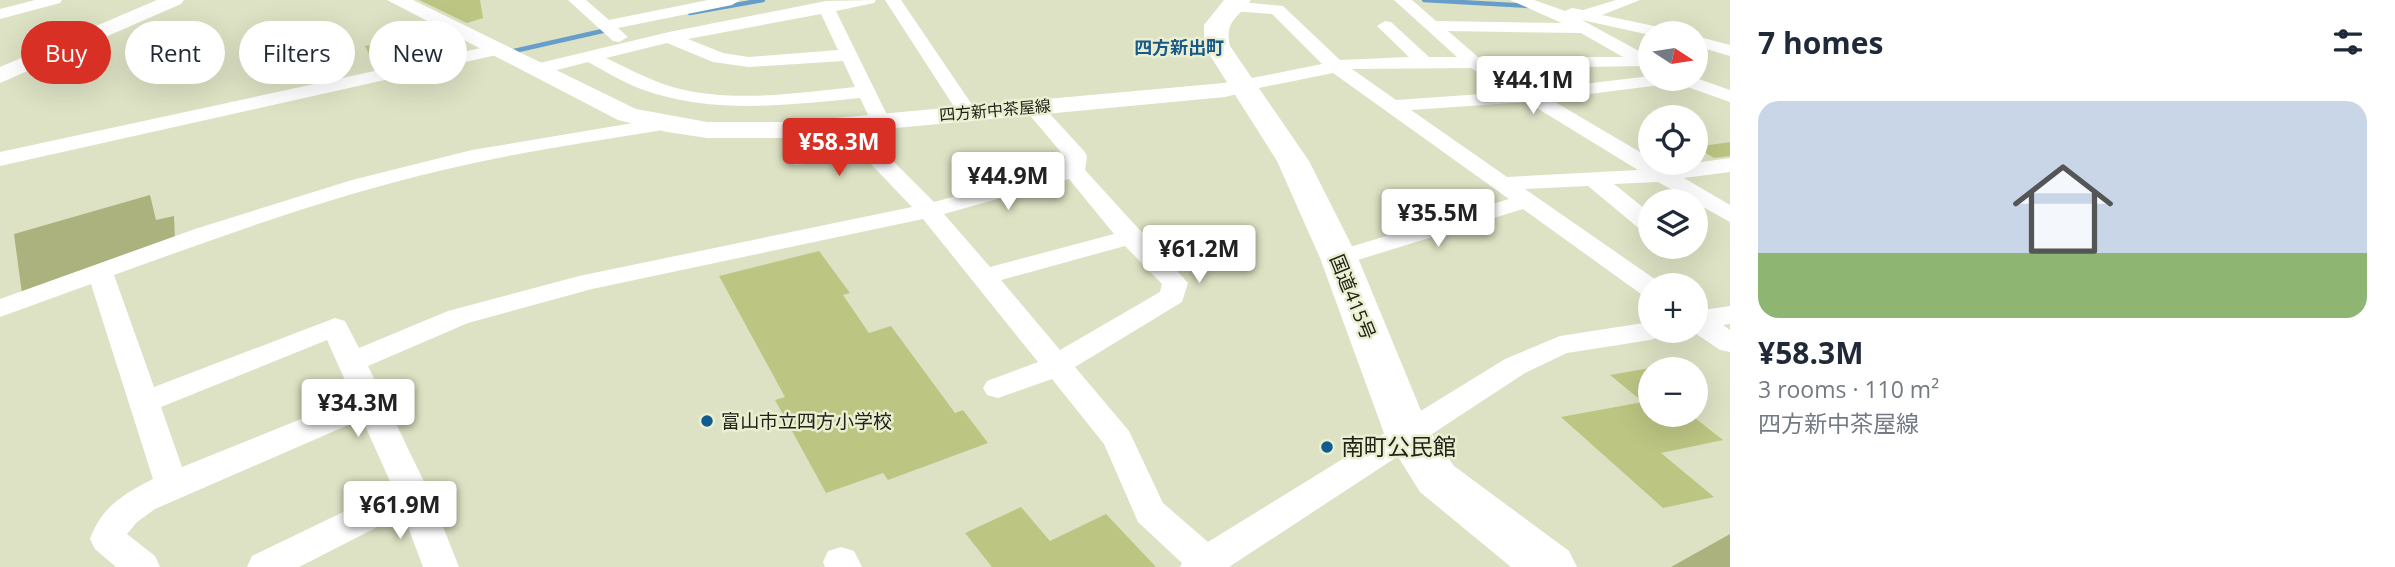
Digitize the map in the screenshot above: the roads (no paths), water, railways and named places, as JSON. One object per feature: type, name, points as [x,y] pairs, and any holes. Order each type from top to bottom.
[{"type":"highway","name":"国道415号","points":[[1235,3],[1216,23],[1214,33],[1217,46],[1293,161],[1339,258],[1408,436],[1437,479],[1550,567]]},
{"type":"main road","points":[[111,25],[158,0]]},
{"type":"main road","points":[[111,28],[174,0]]},
{"type":"main road","name":"四方新中茶屋線","points":[[397,0],[627,115],[657,125],[748,131],[791,129],[1231,90],[1244,85]]},
{"type":"main road","points":[[0,76],[21,67]]},
{"type":"street","points":[[0,13],[54,0]]},
{"type":"street","points":[[607,25],[732,0]]},
{"type":"street","points":[[534,70],[669,37],[868,0]]},
{"type":"street","points":[[893,0],[967,112]]},
{"type":"street","points":[[1431,26],[1585,21],[1632,0]]},
{"type":"street","points":[[580,1],[628,46]]},
{"type":"street","points":[[1403,1],[1472,61],[1638,162]]},
{"type":"street","points":[[1521,1],[1585,21],[1638,29]]},
{"type":"street","points":[[1235,3],[1277,9],[1334,65],[1638,280]]},
{"type":"street","points":[[826,6],[880,121]]},
{"type":"street","points":[[1585,21],[1638,56]]},
{"type":"street","points":[[1385,26],[1424,62]]},
{"type":"street","points":[[1708,40],[1730,34]]},
{"type":"street","points":[[669,37],[719,58],[749,62],[849,55]]},
{"type":"street","points":[[1708,45],[1730,51]]},
{"type":"street","points":[[0,159],[495,50]]},
{"type":"street","points":[[589,56],[646,85],[696,97],[754,101],[866,92]]},
{"type":"street","points":[[1244,85],[1334,65],[1472,61],[1638,63]]},
{"type":"street","points":[[1708,89],[1730,81]]},
{"type":"street","points":[[1390,106],[1529,96],[1638,83]]},
{"type":"street","points":[[1708,89],[1730,96]]},
{"type":"street","points":[[998,388],[1059,364],[1173,296],[1175,283],[1130,237],[1074,171],[1076,156],[1032,106]]},
{"type":"street","points":[[0,309],[100,271],[411,171],[517,148],[657,125]]},
{"type":"street","points":[[791,129],[802,160],[872,153],[929,211],[1059,364],[1118,439],[1150,512],[1204,565],[1515,366],[1560,345],[1638,333]]},
{"type":"street","points":[[1708,168],[1730,165]]},
{"type":"street","points":[[352,362],[457,317],[589,282],[929,211],[1074,171]]},
{"type":"street","points":[[1501,184],[1660,175],[1730,215]]},
{"type":"street","points":[[1593,179],[1638,215]]},
{"type":"street","points":[[1339,258],[1526,201]]},
{"type":"street","points":[[983,277],[1130,237]]},
{"type":"street","points":[[100,271],[172,485]]},
{"type":"street","points":[[1708,320],[1730,315]]},
{"type":"street","points":[[144,402],[335,327],[413,494],[441,567]]},
{"type":"street","points":[[1708,329],[1730,343]]},
{"type":"street","points":[[139,566],[108,539],[110,527],[124,512],[172,485],[371,403]]},
{"type":"street","points":[[265,567],[413,494]]},
{"type":"waterway","points":[[690,13],[763,0]]},
{"type":"waterway","points":[[1424,0],[1530,6]]},
{"type":"waterway","points":[[514,51],[607,30]]},
{"type":"place","name":"富山市立四方小学校","points":[[707,421]]},
{"type":"place","name":"南町公民館","points":[[1327,447]]},
{"type":"district","name":"四方新出町","points":[[1179,48]]}]
